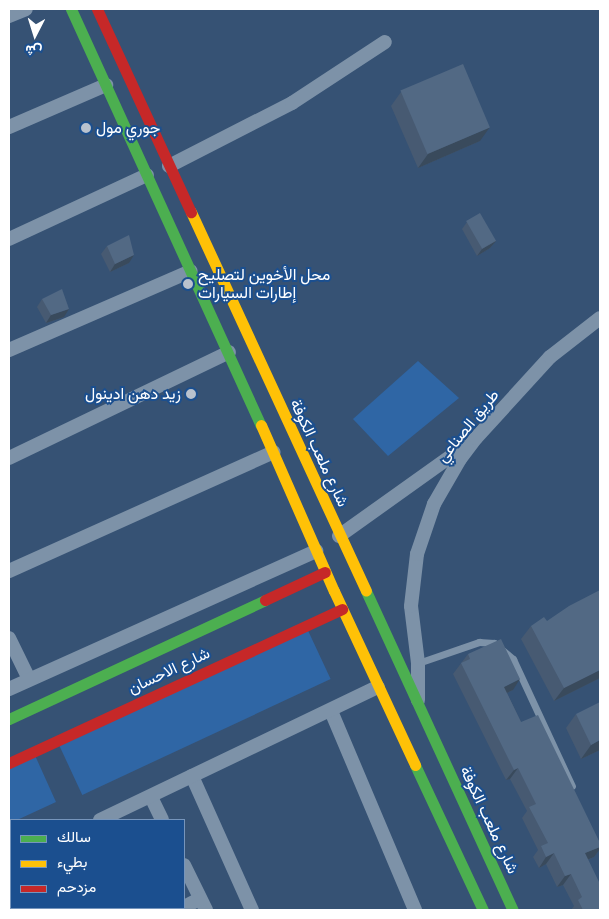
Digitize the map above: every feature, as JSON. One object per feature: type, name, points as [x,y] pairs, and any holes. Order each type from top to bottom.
[{"type":"main road","points":[[72,11],[84,16],[93,9]]},
{"type":"main road","name":"شارع ملعب الكوفة","points":[[97,9],[513,910]]},
{"type":"main road","points":[[72,11],[229,352],[325,572],[483,910]]},
{"type":"main road","points":[[84,37],[92,26],[105,27]]},
{"type":"main road","name":"شارع الاحسان","points":[[9,720],[325,572]]},
{"type":"main road","name":"شارع الاحسان","points":[[9,762],[342,609]]},
{"type":"street","points":[[9,16],[26,9]]},
{"type":"street","points":[[170,166],[292,104],[385,42]]},
{"type":"street","points":[[9,127],[106,85]]},
{"type":"street","points":[[9,240],[147,175]]},
{"type":"street","points":[[9,350],[190,270]]},
{"type":"street","name":"طريق الصناعي","points":[[418,707],[418,663],[410,606],[417,554],[424,528],[446,481],[476,438],[550,358],[600,318]]},
{"type":"street","points":[[9,458],[229,352]]},
{"type":"street","points":[[339,536],[476,438]]},
{"type":"street","points":[[9,571],[274,452]]},
{"type":"street","points":[[9,689],[316,551]]},
{"type":"street","points":[[9,638],[28,680]]},
{"type":"street","points":[[102,819],[378,687]]},
{"type":"street","points":[[331,711],[415,910]]},
{"type":"street","points":[[192,776],[252,910]]},
{"type":"street","points":[[151,796],[162,819]]},
{"type":"street","points":[[185,867],[203,905],[185,908]]},
{"type":"lane","points":[[418,663],[480,642],[494,643],[513,659],[575,792]]},
{"type":"shaded area","points":[[418,361],[459,398],[388,456],[353,419]]},
{"type":"shaded area","points":[[304,622],[331,679],[82,795],[56,738]]},
{"type":"shaded area","points":[[33,751],[56,802],[19,819],[10,819],[9,824],[9,762]]},
{"type":"building","points":[[463,64],[490,128],[427,154],[400,91]]},
{"type":"building","points":[[480,213],[496,241],[482,249],[466,221]]},
{"type":"building","points":[[129,235],[134,255],[115,264],[107,246]]},
{"type":"building","points":[[62,289],[69,309],[51,315],[42,299]]},
{"type":"building","points":[[600,590],[600,670],[564,688],[531,626],[544,617],[547,621],[569,606]]},
{"type":"building","points":[[501,639],[520,679],[504,687],[521,722],[538,715],[600,843],[600,847],[585,853],[600,884],[600,910],[583,910],[578,900],[582,897],[571,874],[565,876],[554,853],[546,857],[541,846],[548,843],[529,807],[536,804],[518,768],[514,770],[461,663],[470,659],[468,654]]},
{"type":"building","points":[[600,702],[600,740],[591,745],[576,714]]},
{"type":"traffic: fast","points":[[71,9],[261,425]]},
{"type":"traffic: fast","points":[[366,591],[513,910]]},
{"type":"traffic: fast","points":[[9,719],[265,600]]},
{"type":"traffic: fast","points":[[415,765],[483,910]]},
{"type":"traffic: slow","points":[[191,212],[366,591]]},
{"type":"traffic: slow","points":[[261,425],[334,591],[415,765]]},
{"type":"traffic: jam","points":[[97,9],[191,212]]},
{"type":"traffic: jam","points":[[265,600],[325,572]]},
{"type":"traffic: jam","points":[[9,763],[342,609]]},
{"type":"place","name":"جوري مول","points":[[86,128]]},
{"type":"place","name":"محل الأخوين لتصليح إطارات السيارات","points":[[188,284]]},
{"type":"place","name":"زيد دهن ادينول","points":[[191,394]]}]
